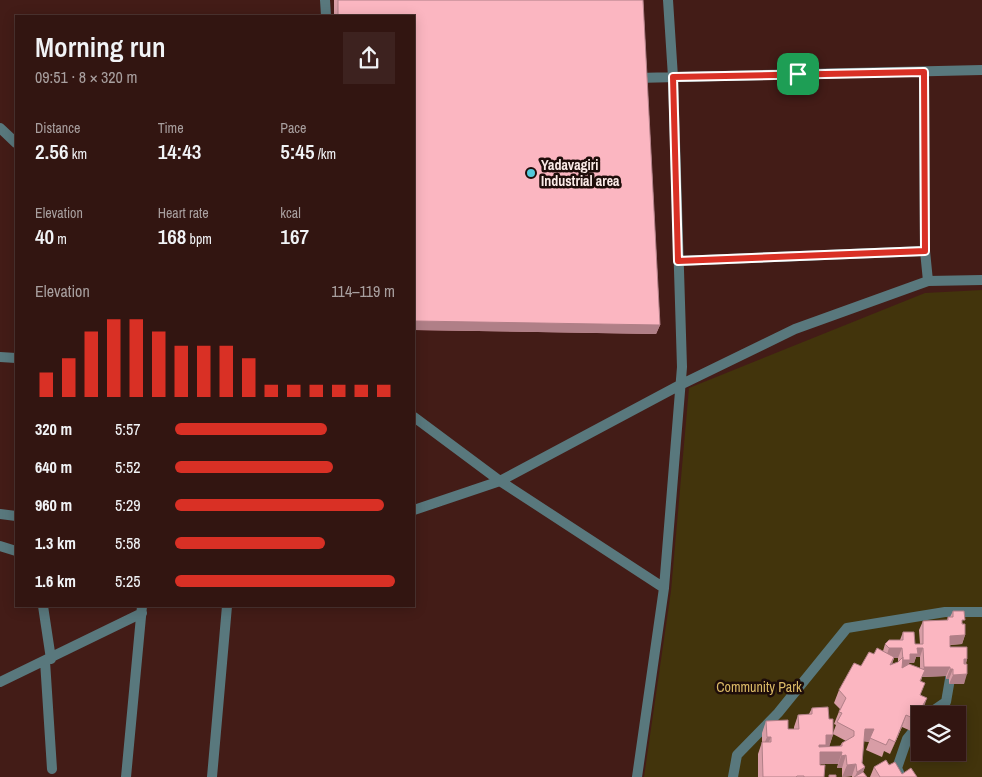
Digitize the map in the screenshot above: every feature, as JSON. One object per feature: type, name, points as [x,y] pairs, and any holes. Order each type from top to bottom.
[{"type":"street","points":[[325,0],[326,15]]},
{"type":"street","points":[[637,777],[664,588],[682,367],[673,77],[668,0]]},
{"type":"street","points":[[623,79],[982,70]]},
{"type":"street","points":[[924,72],[925,251],[928,281]]},
{"type":"street","points":[[0,128],[15,142]]},
{"type":"street","points":[[678,261],[925,251]]},
{"type":"street","points":[[415,510],[500,482],[680,385],[795,329],[928,281],[982,280]]},
{"type":"street","points":[[0,357],[15,358]]},
{"type":"street","points":[[415,417],[500,482],[664,588]]},
{"type":"street","points":[[0,514],[15,516]]},
{"type":"street","points":[[0,546],[15,551]]},
{"type":"street","points":[[43,607],[48,660],[52,769]]},
{"type":"street","points":[[212,777],[227,607]]},
{"type":"street","points":[[0,682],[48,660],[142,610]]},
{"type":"street","points":[[126,777],[142,610]]},
{"type":"street","points":[[733,777],[737,755],[778,713],[847,628],[982,612]]},
{"type":"street","points":[[940,706],[946,702],[952,678],[950,659]]},
{"type":"street","points":[[901,777],[897,768],[907,739],[911,734]]},
{"type":"green space","name":"Community Park","points":[[982,290],[982,777],[644,777],[671,591],[689,388],[925,293]]},
{"type":"building","name":"Yadavagiri Industrial area","points":[[338,0],[643,0],[660,325],[415,321],[415,15],[338,15]]},
{"type":"building","points":[[953,611],[964,611],[965,620],[962,620],[962,624],[965,624],[965,635],[950,636],[950,647],[967,647],[967,659],[964,659],[964,664],[967,664],[967,674],[953,675],[953,669],[950,669],[950,667],[924,667],[923,648],[917,648],[918,654],[910,654],[910,660],[903,660],[902,648],[889,648],[885,644],[889,640],[903,640],[903,632],[914,632],[915,644],[923,644],[923,621],[948,620],[948,617],[953,617]]},
{"type":"building","points":[[877,648],[894,657],[890,665],[898,662],[903,657],[902,668],[909,664],[925,670],[920,681],[925,683],[920,695],[927,698],[922,706],[911,706],[911,717],[906,715],[895,742],[889,739],[886,745],[870,738],[874,729],[865,729],[862,763],[865,767],[857,772],[856,764],[847,765],[846,755],[841,756],[842,752],[820,752],[820,765],[825,765],[824,777],[763,777],[762,742],[771,742],[771,737],[767,737],[766,721],[788,720],[788,729],[799,729],[798,715],[812,714],[812,708],[828,707],[829,719],[833,719],[833,735],[826,735],[826,745],[819,745],[819,747],[842,746],[842,743],[854,736],[854,731],[837,722],[842,713],[839,712],[846,698],[839,690],[854,663],[861,666],[869,652],[874,654]]},
{"type":"building","points":[[886,760],[889,765],[895,762],[902,774],[911,768],[917,777],[880,777],[874,767]]},
{"type":"building","points":[[863,772],[867,777],[854,777]]},
{"type":"place","name":"Yadavagiri Industrial area","points":[[531,173]]},
{"type":"route","points":[[924,72],[925,251],[678,261],[673,77],[798,74],[924,72]]}]
